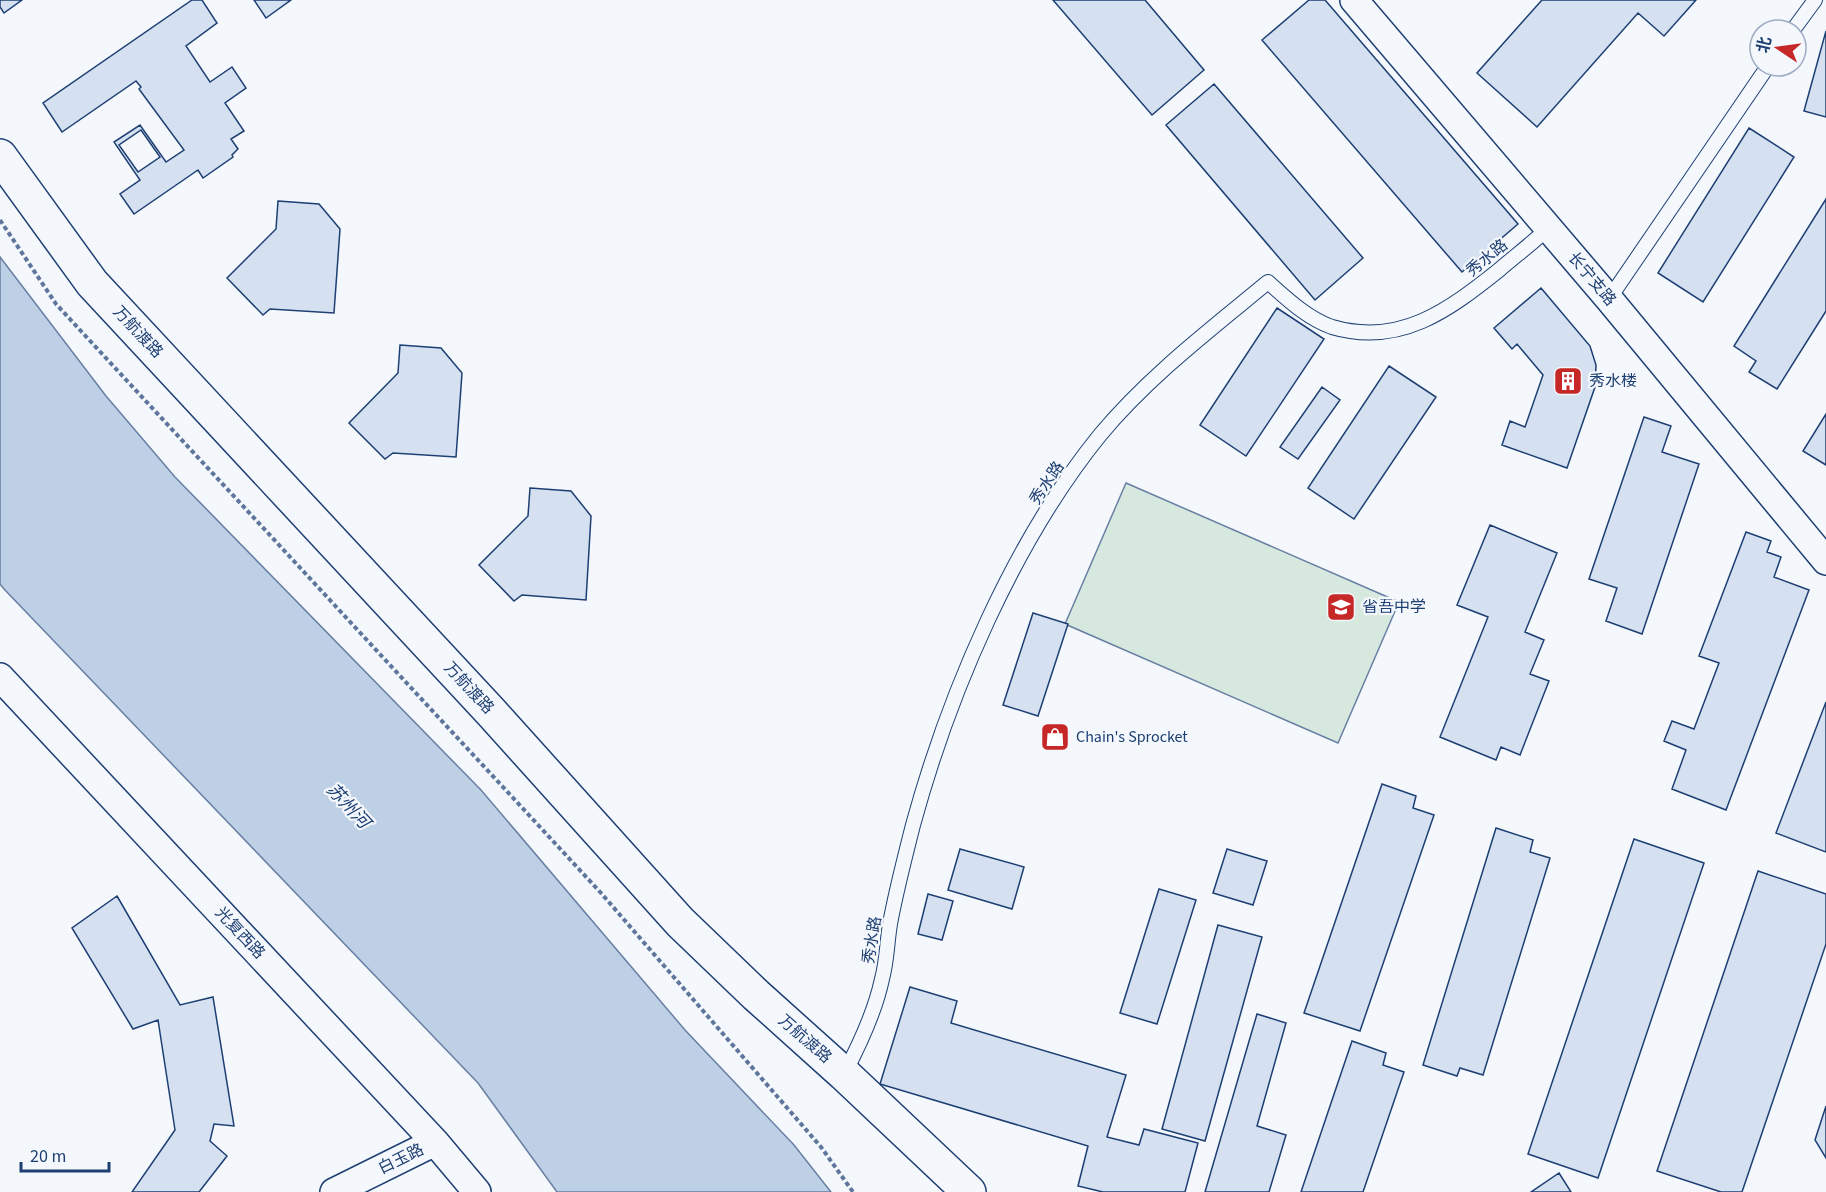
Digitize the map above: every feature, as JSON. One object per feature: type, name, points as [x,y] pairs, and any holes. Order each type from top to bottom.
[{"type":"street","name":"长宁支路","points":[[1354,0],[1609,299],[1826,561]]},
{"type":"street","name":"万航渡路","points":[[0,156],[92,283],[491,712],[680,922],[969,1192]]},
{"type":"street","name":"光复西路","points":[[0,677],[435,1142],[477,1192]]},
{"type":"street","name":"白玉路","points":[[334,1192],[435,1142]]},
{"type":"lane","points":[[1802,18],[1815,0]]},
{"type":"lane","points":[[1609,299],[1760,78]]},
{"type":"lane","name":"秀水路","points":[[844,1074],[869,1022],[882,979],[891,921],[914,824],[954,702],[1003,589],[1051,504],[1101,434],[1201,337],[1268,282],[1299,309],[1331,326],[1363,332],[1399,330],[1433,318],[1467,296],[1548,228]]},
{"type":"path","points":[[0,220],[56,304],[601,893],[821,1147],[853,1192]]},
{"type":"shaded area","points":[[1126,483],[1399,602],[1338,743],[1065,624]]},
{"type":"water","name":"苏州河","points":[[0,257],[106,396],[175,477],[481,790],[685,1030],[794,1145],[831,1192],[557,1192],[478,1083],[4,589],[0,584]]},
{"type":"building","points":[[0,0],[22,0],[4,13],[0,7]]},
{"type":"building","points":[[192,0],[202,0],[217,23],[186,46],[210,82],[232,67],[246,88],[225,103],[244,131],[231,139],[238,149],[232,155],[233,157],[203,178],[198,170],[134,214],[120,194],[140,180],[114,142],[140,125],[166,162],[184,150],[139,89],[141,87],[136,81],[62,132],[43,103]],"holes":[[[141,130],[160,157],[138,172],[119,145]]]},
{"type":"building","points":[[254,0],[291,0],[266,18]]},
{"type":"building","points":[[1053,0],[1145,0],[1204,70],[1152,115]]},
{"type":"building","points":[[1309,0],[1325,0],[1518,224],[1462,272],[1262,40]]},
{"type":"building","points":[[1542,0],[1696,0],[1664,36],[1638,13],[1537,127],[1477,73]]},
{"type":"building","points":[[1826,31],[1826,117],[1804,111]]},
{"type":"building","points":[[1214,84],[1363,258],[1315,300],[1166,125]]},
{"type":"building","points":[[1749,128],[1794,157],[1703,302],[1658,273]]},
{"type":"building","points":[[1826,199],[1826,311],[1777,389],[1749,372],[1756,361],[1734,346]]},
{"type":"building","points":[[278,201],[319,204],[340,229],[334,313],[270,309],[263,315],[227,278],[276,229]]},
{"type":"building","name":"秀水楼","points":[[1541,288],[1590,346],[1596,365],[1595,387],[1567,468],[1502,445],[1510,421],[1525,427],[1543,375],[1517,344],[1512,349],[1494,328]]},
{"type":"building","points":[[1277,308],[1324,339],[1246,456],[1200,425]]},
{"type":"building","points":[[400,345],[441,348],[462,373],[456,457],[393,453],[385,459],[349,423],[398,373]]},
{"type":"building","points":[[1389,366],[1436,397],[1354,519],[1308,488]]},
{"type":"building","points":[[1322,387],[1340,400],[1298,459],[1280,447]]},
{"type":"building","points":[[1826,414],[1826,465],[1803,451]]},
{"type":"building","points":[[1644,417],[1671,426],[1662,452],[1699,464],[1642,634],[1606,621],[1617,588],[1589,579]]},
{"type":"building","points":[[530,488],[571,491],[591,516],[586,600],[522,595],[514,601],[479,565],[528,516]]},
{"type":"building","points":[[1490,525],[1557,553],[1525,632],[1544,640],[1530,674],[1549,681],[1520,755],[1501,747],[1496,760],[1440,737],[1488,617],[1457,605]]},
{"type":"building","points":[[1746,532],[1771,541],[1767,552],[1781,557],[1774,577],[1809,590],[1726,810],[1672,789],[1686,750],[1664,741],[1672,721],[1694,729],[1719,663],[1699,656]]},
{"type":"building","points":[[1033,613],[1068,624],[1038,716],[1003,705]]},
{"type":"building","points":[[1826,702],[1826,852],[1776,833]]},
{"type":"building","points":[[1382,784],[1416,796],[1413,808],[1434,815],[1360,1031],[1304,1013]]},
{"type":"building","points":[[1496,828],[1533,840],[1530,852],[1550,858],[1483,1075],[1460,1068],[1457,1076],[1423,1065]]},
{"type":"building","points":[[1634,839],[1704,863],[1598,1178],[1528,1154]]},
{"type":"building","points":[[960,849],[1024,867],[1012,909],[948,890]]},
{"type":"building","points":[[1227,849],[1267,861],[1253,905],[1213,893]]},
{"type":"building","points":[[1758,871],[1826,894],[1826,944],[1742,1192],[1721,1192],[1657,1171]]},
{"type":"building","points":[[1159,889],[1196,900],[1157,1024],[1120,1013]]},
{"type":"building","points":[[928,894],[953,901],[942,940],[918,934]]},
{"type":"building","points":[[117,896],[180,1005],[213,997],[234,1126],[214,1124],[210,1141],[227,1156],[199,1192],[132,1192],[175,1130],[158,1020],[133,1029],[72,928]]},
{"type":"building","points":[[1218,925],[1262,937],[1205,1141],[1162,1129]]},
{"type":"building","points":[[910,987],[957,1001],[951,1023],[1126,1075],[1107,1137],[1139,1145],[1144,1129],[1198,1143],[1185,1192],[1103,1192],[1078,1186],[1088,1146],[880,1084]]},
{"type":"building","points":[[1257,1014],[1286,1023],[1257,1126],[1286,1135],[1269,1192],[1205,1192]]},
{"type":"building","points":[[1352,1041],[1386,1053],[1383,1065],[1404,1072],[1363,1192],[1301,1192]]},
{"type":"building","points":[[1826,1106],[1826,1158],[1815,1140]]},
{"type":"building","points":[[1559,1173],[1571,1192],[1531,1192]]},
{"type":"place","name":"秀水楼","points":[[1568,381]]},
{"type":"place","name":"省吾中学","points":[[1341,607]]},
{"type":"place","name":"Chain's Sprocket","points":[[1055,737]]}]
